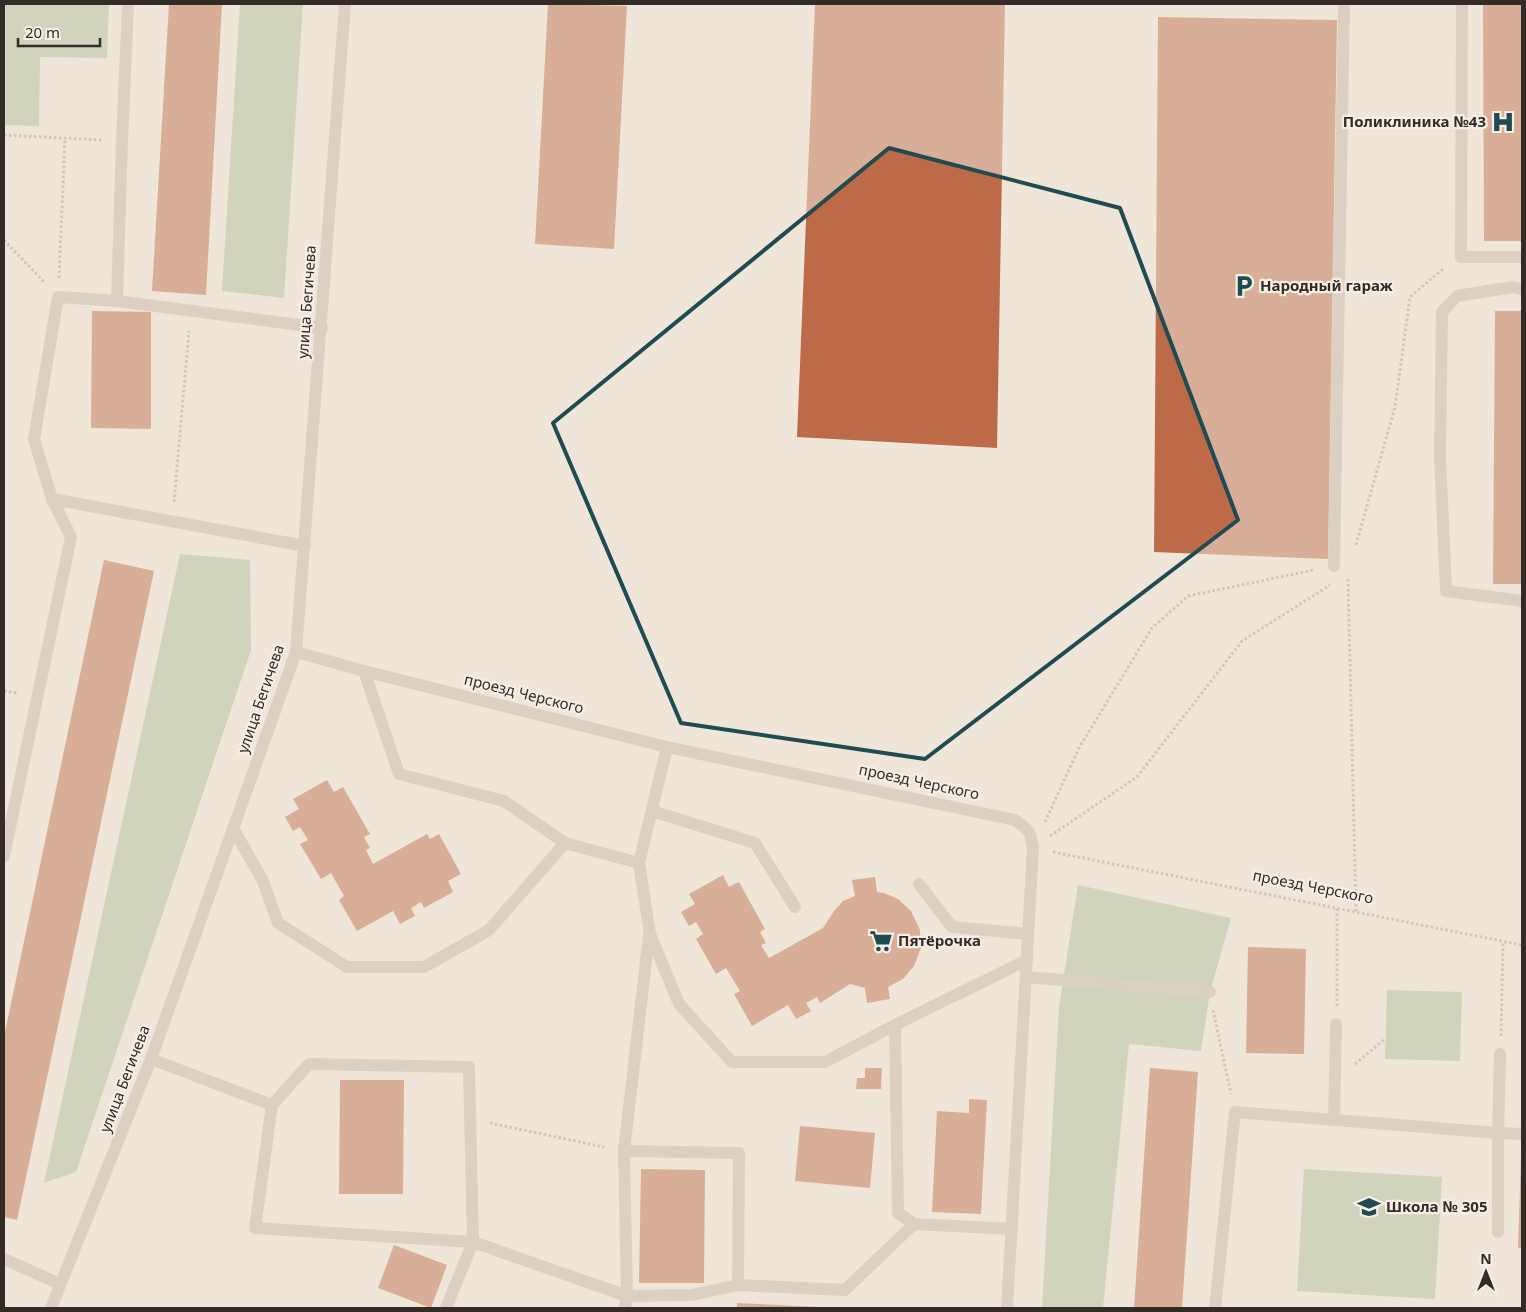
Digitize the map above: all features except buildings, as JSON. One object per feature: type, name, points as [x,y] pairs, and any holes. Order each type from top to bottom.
[{"type":"street","points":[[117,301],[128,4]]},
{"type":"street","name":"улица Бегичева","points":[[51,1308],[151,1059],[296,652],[346,4]]},
{"type":"street","points":[[1334,566],[1344,4]]},
{"type":"street","points":[[1462,4],[1461,257],[1522,258]]},
{"type":"street","points":[[1522,289],[1513,287],[1457,296],[1442,312],[1440,457],[1446,592],[1522,602]]},
{"type":"street","points":[[4,856],[71,537],[52,499],[34,439],[58,296],[117,301],[322,328]]},
{"type":"street","points":[[52,499],[305,546]]},
{"type":"street","name":"проезд Черского","points":[[296,652],[364,671],[667,747],[1015,820],[1028,829],[1032,836],[1033,848]]},
{"type":"street","points":[[364,671],[399,774],[504,801],[565,843],[639,863]]},
{"type":"street","points":[[667,747],[639,863],[650,934],[679,1004],[732,1062],[825,1062],[895,1024],[1027,960]]},
{"type":"street","points":[[652,811],[755,842],[795,908]]},
{"type":"street","points":[[233,828],[264,881],[278,922],[347,967],[424,967],[473,940],[489,930],[565,843]]},
{"type":"street","points":[[1007,1308],[1033,848]]},
{"type":"street","points":[[919,884],[952,927],[1028,934]]},
{"type":"street","points":[[626,1302],[624,1151],[650,934]]},
{"type":"street","points":[[1026,977],[1210,992]]},
{"type":"street","points":[[895,1024],[898,1213],[914,1224],[1012,1229]]},
{"type":"street","points":[[1334,1120],[1336,1024]]},
{"type":"street","points":[[1498,1232],[1500,1054]]},
{"type":"street","points":[[151,1059],[272,1105]]},
{"type":"street","points":[[446,1308],[474,1242],[469,1067],[309,1064],[272,1105],[255,1228],[474,1242],[626,1302],[692,1295],[738,1285],[845,1290],[914,1224]]},
{"type":"street","points":[[1215,1308],[1235,1112],[1522,1134]]},
{"type":"street","points":[[624,1151],[738,1154],[738,1285]]},
{"type":"street","points":[[4,1259],[60,1284]]},
{"type":"path","points":[[4,136],[122,141]]},
{"type":"path","points":[[58,296],[65,138]]},
{"type":"path","points":[[4,240],[58,296]]},
{"type":"path","points":[[1354,553],[1395,407],[1410,297],[1440,271],[1461,257]]},
{"type":"path","points":[[172,521],[190,311]]},
{"type":"path","points":[[1033,848],[1079,748],[1152,628],[1188,596],[1334,566]]},
{"type":"path","points":[[1340,579],[1348,574],[1356,912]]},
{"type":"path","points":[[1033,848],[1137,777],[1242,641],[1332,584]]},
{"type":"path","name":"проезд Черского","points":[[1033,848],[1522,945]]},
{"type":"path","points":[[1336,1024],[1338,908]]},
{"type":"path","points":[[1500,1054],[1503,941]]},
{"type":"path","points":[[1210,992],[1235,1112]]},
{"type":"path","points":[[1335,1080],[1385,1039]]},
{"type":"path","points":[[470,1119],[624,1151]]},
{"type":"highlighted area","points":[[889,148],[1120,208],[1238,520],[925,759],[681,723],[553,423]]},
{"type":"green space","points":[[4,4],[109,4],[107,58],[40,57],[39,126],[4,125]]},
{"type":"green space","points":[[240,4],[303,4],[284,298],[222,291]]},
{"type":"green space","points":[[180,554],[250,560],[251,650],[76,1172],[44,1183]]},
{"type":"green space","points":[[1078,885],[1231,918],[1210,992],[1201,1051],[1129,1044],[1103,1308],[1042,1308],[1059,1007]]},
{"type":"green space","points":[[1387,990],[1462,992],[1460,1061],[1385,1059]]},
{"type":"green space","points":[[1304,1169],[1442,1177],[1435,1299],[1297,1291]]},
{"type":"place","name":"Поликлиника №43","points":[[1503,122]]},
{"type":"place","name":"Народный гараж","points":[[1244,286]]},
{"type":"place","name":"Пятёрочка","points":[[881,941]]},
{"type":"place","name":"Школа № 305","points":[[1369,1207]]}]
